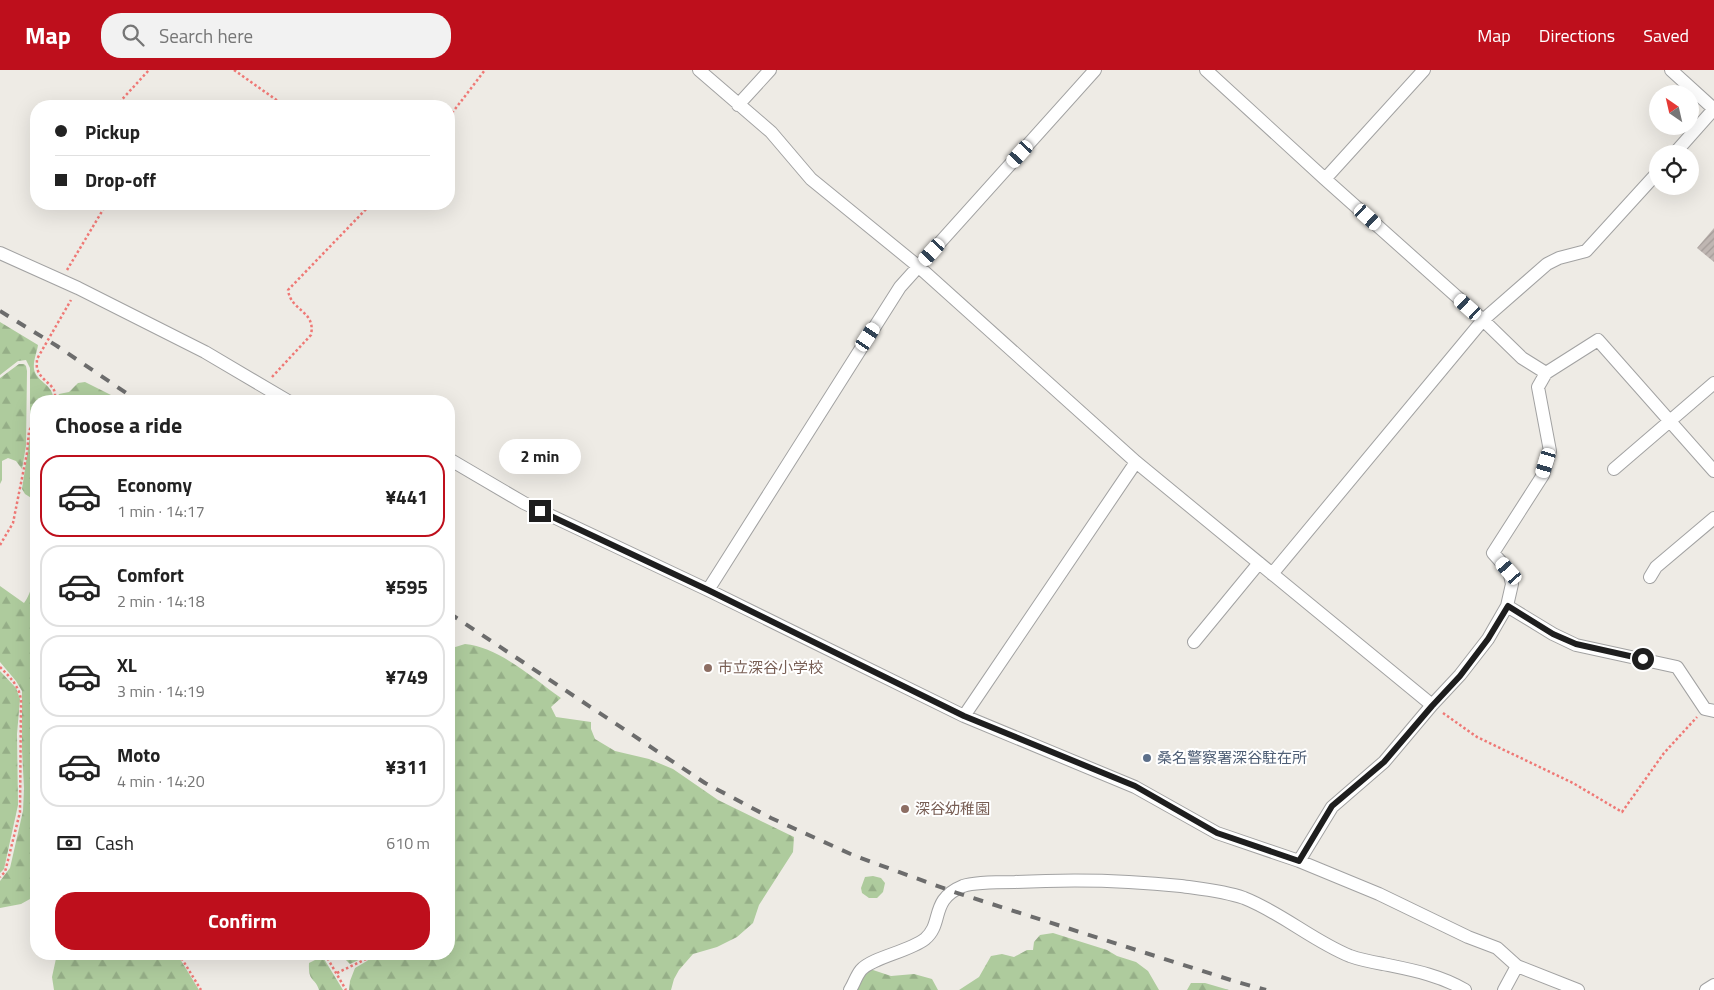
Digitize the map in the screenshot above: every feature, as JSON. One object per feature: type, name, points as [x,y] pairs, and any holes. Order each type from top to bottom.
[{"type":"street","points":[[699,70],[770,132],[811,179],[919,267],[1136,462],[1432,706]]},
{"type":"street","points":[[738,105],[770,70]]},
{"type":"street","points":[[708,590],[900,287],[1095,70]]},
{"type":"street","points":[[1206,70],[1483,320],[1522,358],[1546,373]]},
{"type":"street","points":[[1325,179],[1424,70]]},
{"type":"street","points":[[1671,70],[1714,109],[1682,145]]},
{"type":"street","points":[[1272,574],[1483,320],[1547,264],[1559,258],[1586,252],[1649,182]]},
{"type":"street","points":[[0,253],[78,288],[205,352],[277,395]]},
{"type":"street","points":[[1299,861],[1332,806],[1384,762],[1460,676],[1488,639],[1508,606],[1512,584],[1509,571],[1493,553],[1543,474],[1550,451],[1538,387],[1546,373],[1598,340],[1714,471]]},
{"type":"street","points":[[1614,469],[1714,383]]},
{"type":"street","points":[[964,716],[1136,462]]},
{"type":"street","points":[[455,463],[524,503],[708,590],[964,716],[1135,786],[1217,833],[1299,861],[1379,894],[1468,937],[1497,948],[1517,966],[1578,990]]},
{"type":"street","points":[[1650,577],[1656,567],[1714,518]]},
{"type":"street","points":[[1194,642],[1258,563]]},
{"type":"street","points":[[1508,606],[1553,634],[1576,644],[1677,667],[1710,710]]},
{"type":"street","points":[[850,990],[857,976],[866,965],[914,946],[928,937],[933,930],[939,907],[943,900],[964,886],[1068,879],[1148,882],[1216,890],[1243,898],[1280,916],[1334,950],[1356,959],[1431,974],[1465,990]]},
{"type":"street","points":[[1504,990],[1517,966]]},
{"type":"street","points":[[1706,990],[1714,985]]},
{"type":"path","points":[[122,100],[150,70]]},
{"type":"path","points":[[234,70],[276,100]]},
{"type":"path","points":[[455,109],[485,70]]},
{"type":"path","points":[[61,280],[103,210]]},
{"type":"path","points":[[262,387],[312,334],[313,326],[310,318],[294,304],[289,297],[288,290],[366,210]]},
{"type":"path","points":[[56,395],[55,390],[38,373],[36,368],[37,359],[78,288]]},
{"type":"path","points":[[0,545],[13,523],[30,429]]},
{"type":"path","points":[[0,667],[21,693],[20,812],[5,872],[0,878]]},
{"type":"path","points":[[1432,706],[1477,737],[1572,783],[1622,812],[1664,753],[1710,710]]},
{"type":"path","points":[[184,960],[201,990]]},
{"type":"path","points":[[329,960],[346,990]]},
{"type":"path","points":[[337,973],[366,960]]},
{"type":"green space","points":[[0,322],[38,345],[35,373],[53,395],[30,395],[30,368],[26,360],[18,361],[0,375]]},
{"type":"green space","points":[[19,364],[24,364],[27,371],[26,446],[22,469],[16,461],[8,458],[2,461],[2,480],[0,484],[0,378]]},
{"type":"green space","points":[[85,382],[111,395],[58,395],[69,392],[78,383]]},
{"type":"green space","points":[[30,436],[30,497],[22,489]]},
{"type":"green space","points":[[0,586],[24,603],[30,590],[30,899],[21,904],[0,908],[0,881],[10,868],[23,811],[24,788],[22,691],[0,662]]},
{"type":"green space","points":[[465,644],[478,646],[503,657],[561,698],[551,707],[556,717],[591,722],[591,729],[595,739],[615,751],[649,759],[673,769],[718,800],[794,837],[793,852],[759,905],[753,923],[737,937],[717,947],[693,954],[679,970],[671,990],[349,990],[355,968],[368,960],[455,960],[455,647]]},
{"type":"green space","points":[[0,671],[16,688],[20,699],[17,734],[18,805],[4,869],[0,873]]},
{"type":"green space","points":[[865,877],[881,878],[885,883],[883,892],[877,898],[869,898],[862,893],[861,888]]},
{"type":"green space","points":[[1053,933],[1107,950],[1117,956],[1136,962],[1148,971],[1159,990],[959,990],[979,977],[991,956],[1002,954],[1014,957],[1027,950],[1033,950],[1034,942],[1040,935]]},
{"type":"green space","points":[[56,960],[181,960],[199,990],[54,990],[52,977]]},
{"type":"green space","points":[[315,960],[325,960],[343,990],[319,990],[311,977],[309,963]]},
{"type":"green space","points":[[346,960],[359,960],[350,964]]},
{"type":"green space","points":[[867,968],[891,976],[914,974],[932,979],[938,990],[854,990]]},
{"type":"green space","points":[[1191,983],[1205,983],[1229,990],[1187,990]]},
{"type":"building","points":[[1714,228],[1714,262],[1697,248]]},
{"type":"railway","points":[[0,311],[57,346],[129,395]]},
{"type":"railway","points":[[455,617],[705,783],[771,818],[855,856],[954,892],[1266,990]]},
{"type":"place","name":"市立深谷小学校","points":[[708,668]]},
{"type":"place","name":"桑名警察署深谷駐在所","points":[[1147,758]]},
{"type":"place","name":"深谷幼稚園","points":[[905,809]]},
{"type":"route","points":[[540,511],[708,590],[964,716],[1135,786],[1217,833],[1299,861],[1332,806],[1384,762],[1460,676],[1488,639],[1508,606],[1553,634],[1576,644],[1643,659]]}]
